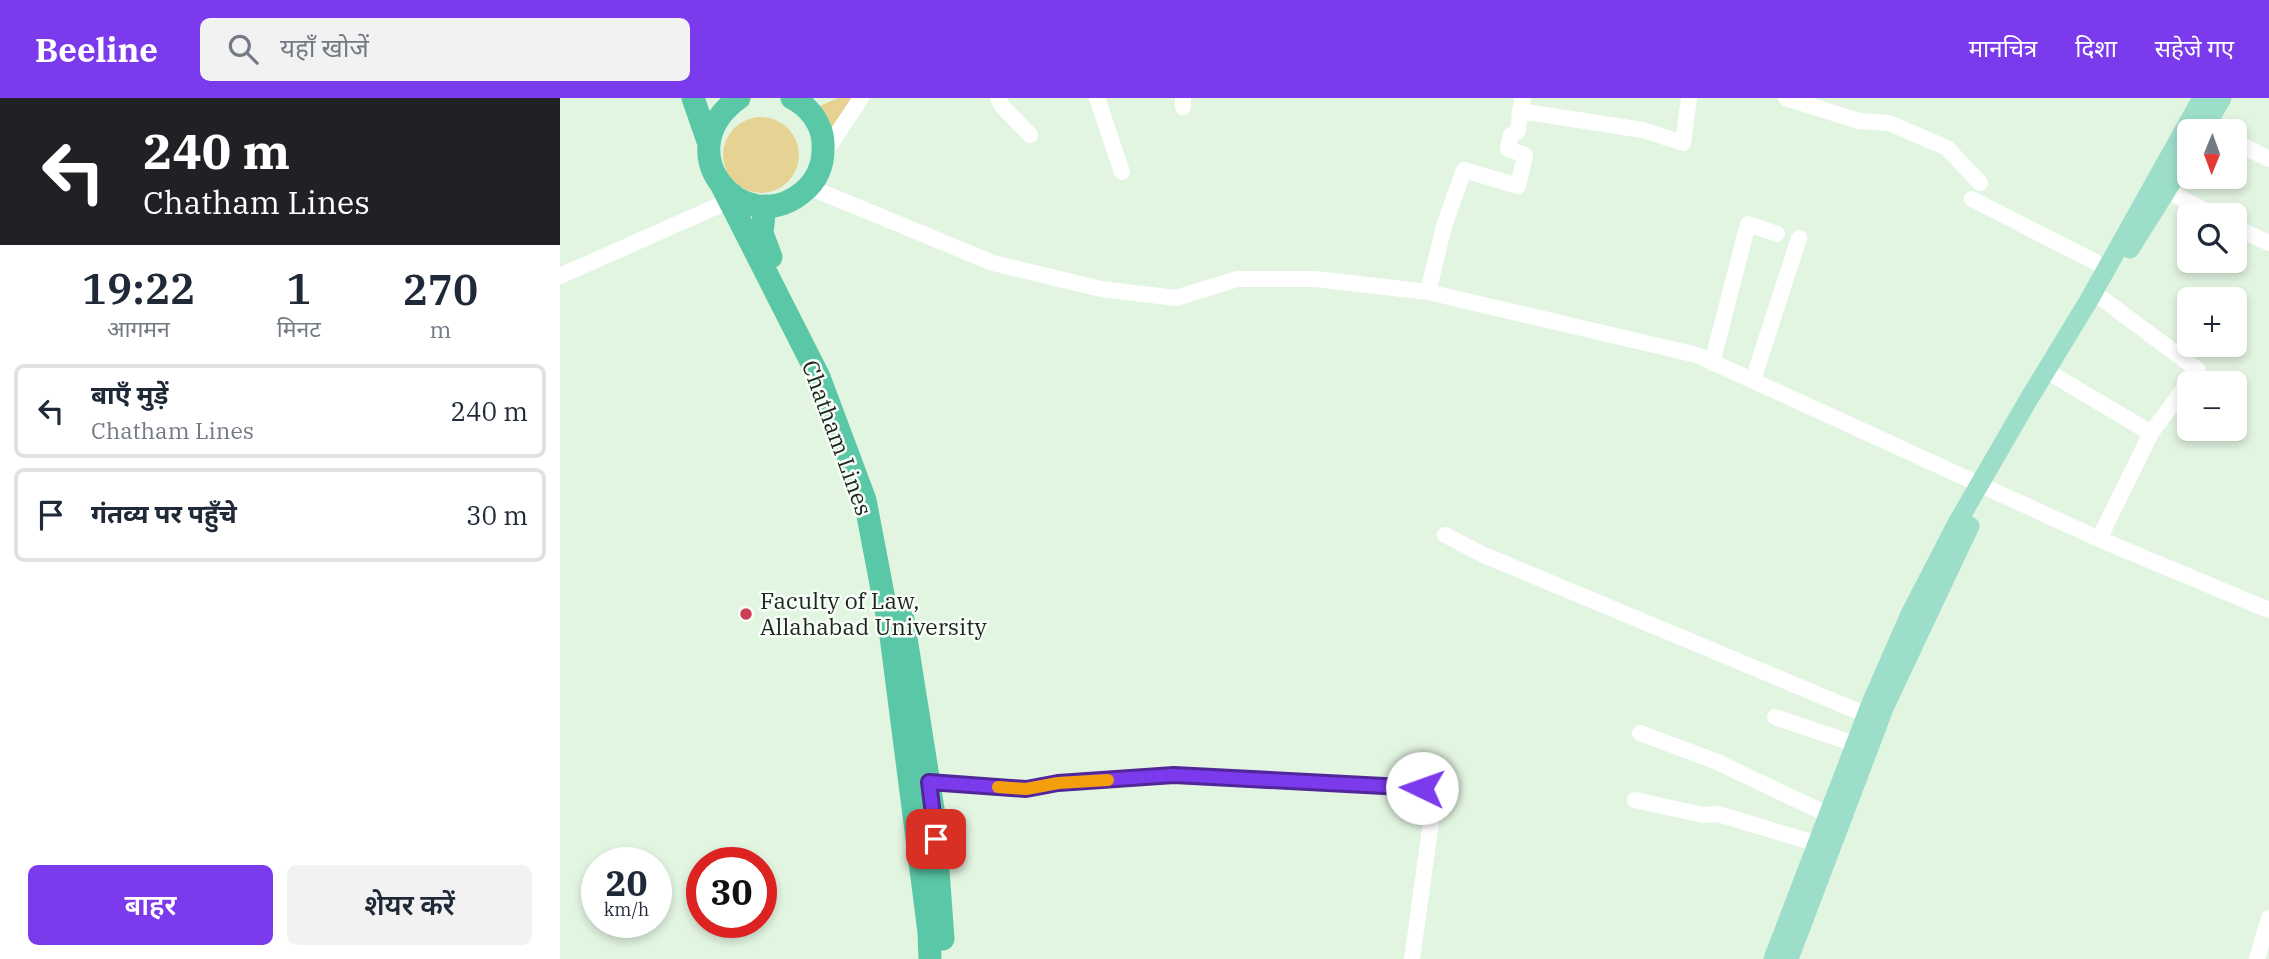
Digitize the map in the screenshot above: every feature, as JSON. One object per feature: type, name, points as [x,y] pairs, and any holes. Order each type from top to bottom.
[{"type":"highway","name":"Chatham Lines","points":[[694,98],[709,144],[713,172],[819,377],[865,500],[891,636],[930,959]]},
{"type":"highway","points":[[709,144],[714,124],[725,108],[739,98]]},
{"type":"highway","points":[[725,192],[740,200],[765,206],[796,198],[809,187],[819,173],[824,155],[823,140],[819,124],[799,99]]},
{"type":"highway","name":"Chatham Lines","points":[[765,206],[762,220],[765,244],[836,384],[869,470],[891,551],[914,676],[929,782],[939,874],[944,959]]},
{"type":"main road","points":[[1789,959],[1885,706],[1984,486],[2029,397],[2107,268],[2202,98]]},
{"type":"main road","points":[[2212,119],[2222,98]]},
{"type":"main road","points":[[1773,959],[1855,744],[1910,614],[1956,525],[2055,376],[2100,297],[2177,176]]},
{"type":"street","points":[[824,155],[861,98]]},
{"type":"street","points":[[998,98],[1002,106],[1030,135]]},
{"type":"street","points":[[1097,98],[1122,172]]},
{"type":"street","points":[[1428,292],[1444,226],[1464,170],[1518,186],[1525,155],[1508,149],[1511,135],[1518,131],[1522,104],[1643,130],[1683,143],[1689,98]]},
{"type":"street","points":[[1786,98],[1859,121],[1889,123],[1947,148],[1980,183]]},
{"type":"street","points":[[2247,148],[2269,159]]},
{"type":"street","points":[[809,187],[993,263],[1101,289],[1176,298],[1237,278],[1316,279],[1428,292],[1696,355],[2099,539],[2267,604]]},
{"type":"street","points":[[2168,191],[2190,203]]},
{"type":"street","points":[[560,276],[725,192]]},
{"type":"street","points":[[1972,199],[2107,268]]},
{"type":"street","points":[[1712,363],[1748,224],[1777,234]]},
{"type":"street","points":[[2247,233],[2269,243]]},
{"type":"street","points":[[1753,380],[1798,239]]},
{"type":"street","points":[[2099,539],[2151,433],[2198,370],[2100,297]]},
{"type":"street","points":[[2055,376],[2151,433]]},
{"type":"street","points":[[1445,535],[1484,555],[1867,715]]},
{"type":"street","points":[[1775,718],[1855,744]]},
{"type":"street","points":[[1640,733],[1715,761],[1829,815]]},
{"type":"street","points":[[929,782],[1026,789],[1058,783],[1174,775],[1422,788],[1434,800],[1412,959]]},
{"type":"street","points":[[1635,800],[1703,815],[1718,814],[1818,844]]},
{"type":"street","points":[[2257,959],[2269,918]]},
{"type":"shaded area","points":[[838,98],[856,98],[827,139],[813,109]]},
{"type":"shaded area","points":[[761,117],[776,120],[788,128],[796,140],[799,155],[796,170],[788,182],[776,190],[761,193],[746,190],[734,182],[726,170],[723,155],[726,140],[734,128],[746,120]]},
{"type":"slow traffic","points":[[998,787],[1026,789],[1058,783],[1108,780]]},
{"type":"place","name":"Faculty of Law, Allahabad University","points":[[746,614]]},
{"type":"route","points":[[936,839],[929,782],[1026,789],[1058,783],[1174,775],[1422,788]]}]
